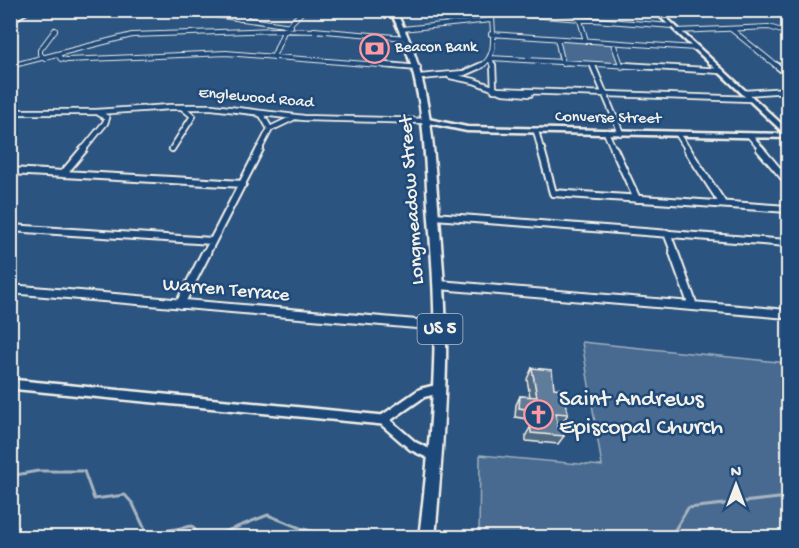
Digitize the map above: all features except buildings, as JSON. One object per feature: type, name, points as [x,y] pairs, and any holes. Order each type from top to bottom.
[{"type":"highway","points":[[10,15],[20,10]]},
{"type":"highway","points":[[10,21],[29,10]]},
{"type":"main road","name":"Longmeadow Street","points":[[392,10],[418,68],[428,121],[439,285],[438,389],[427,537]]},
{"type":"main road","points":[[655,10],[789,134]]},
{"type":"main road","name":"Converse Street","points":[[428,121],[463,129],[750,136],[789,134]]},
{"type":"street","points":[[181,10],[286,28],[406,38]]},
{"type":"street","points":[[240,19],[253,10]]},
{"type":"street","points":[[273,57],[286,28],[304,10]]},
{"type":"street","points":[[450,76],[477,68],[490,58],[493,49],[492,12],[674,29],[772,27],[789,33]]},
{"type":"street","points":[[402,29],[491,20]]},
{"type":"street","points":[[581,21],[586,41]]},
{"type":"street","points":[[10,66],[132,35],[286,28]]},
{"type":"street","points":[[731,28],[789,75]]},
{"type":"street","points":[[45,58],[40,54],[40,50],[55,30]]},
{"type":"street","points":[[491,34],[695,48]]},
{"type":"street","points":[[557,39],[563,64]]},
{"type":"street","points":[[613,43],[622,67]]},
{"type":"street","points":[[58,55],[64,60],[220,53],[418,68]]},
{"type":"street","points":[[490,58],[593,66],[721,71]]},
{"type":"street","points":[[490,58],[493,65],[494,90]]},
{"type":"street","points":[[593,66],[621,133]]},
{"type":"street","points":[[420,77],[450,76],[474,81],[494,90],[534,94],[751,99]]},
{"type":"street","points":[[744,93],[789,90]]},
{"type":"street","points":[[178,107],[188,110],[193,116]]},
{"type":"street","points":[[172,149],[193,116],[212,107]]},
{"type":"street","name":"Englewood Road","points":[[10,112],[96,112],[212,107],[295,117],[428,121]]},
{"type":"street","points":[[63,174],[105,123],[121,114],[138,110]]},
{"type":"street","points":[[96,112],[107,118],[105,123]]},
{"type":"street","points":[[257,113],[262,115],[270,129]]},
{"type":"street","points":[[180,304],[270,129],[295,117]]},
{"type":"street","points":[[536,131],[553,193],[789,209]]},
{"type":"street","points":[[606,132],[637,199]]},
{"type":"street","points":[[678,134],[723,204]]},
{"type":"street","points":[[750,136],[789,182]]},
{"type":"street","points":[[10,171],[243,184]]},
{"type":"street","points":[[434,216],[789,243]]},
{"type":"street","points":[[10,228],[212,241]]},
{"type":"street","points":[[667,233],[693,306]]},
{"type":"street","points":[[439,285],[789,314]]},
{"type":"street","name":"Warren Terrace","points":[[10,289],[440,326]]},
{"type":"street","points":[[10,384],[383,420],[410,444],[423,453],[434,456]]},
{"type":"street","points":[[383,420],[417,396],[438,389]]},
{"type":"shaded area","points":[[582,38],[611,42],[621,65],[583,65],[559,62],[556,41]]},
{"type":"shaded area","points":[[582,342],[788,363],[788,537],[479,537],[480,455],[602,466]]},
{"type":"waterway","points":[[10,476],[38,471],[84,471],[94,499],[125,495],[133,504],[147,534],[192,526],[201,538]]},
{"type":"waterway","points":[[670,538],[688,508],[788,497]]},
{"type":"waterway","points":[[209,538],[268,515],[300,528],[336,538]]},
{"type":"place","name":"Beacon Bank","points":[[374,48]]},
{"type":"place","name":"Saint Andrews Episcopal Church","points":[[538,414]]}]
